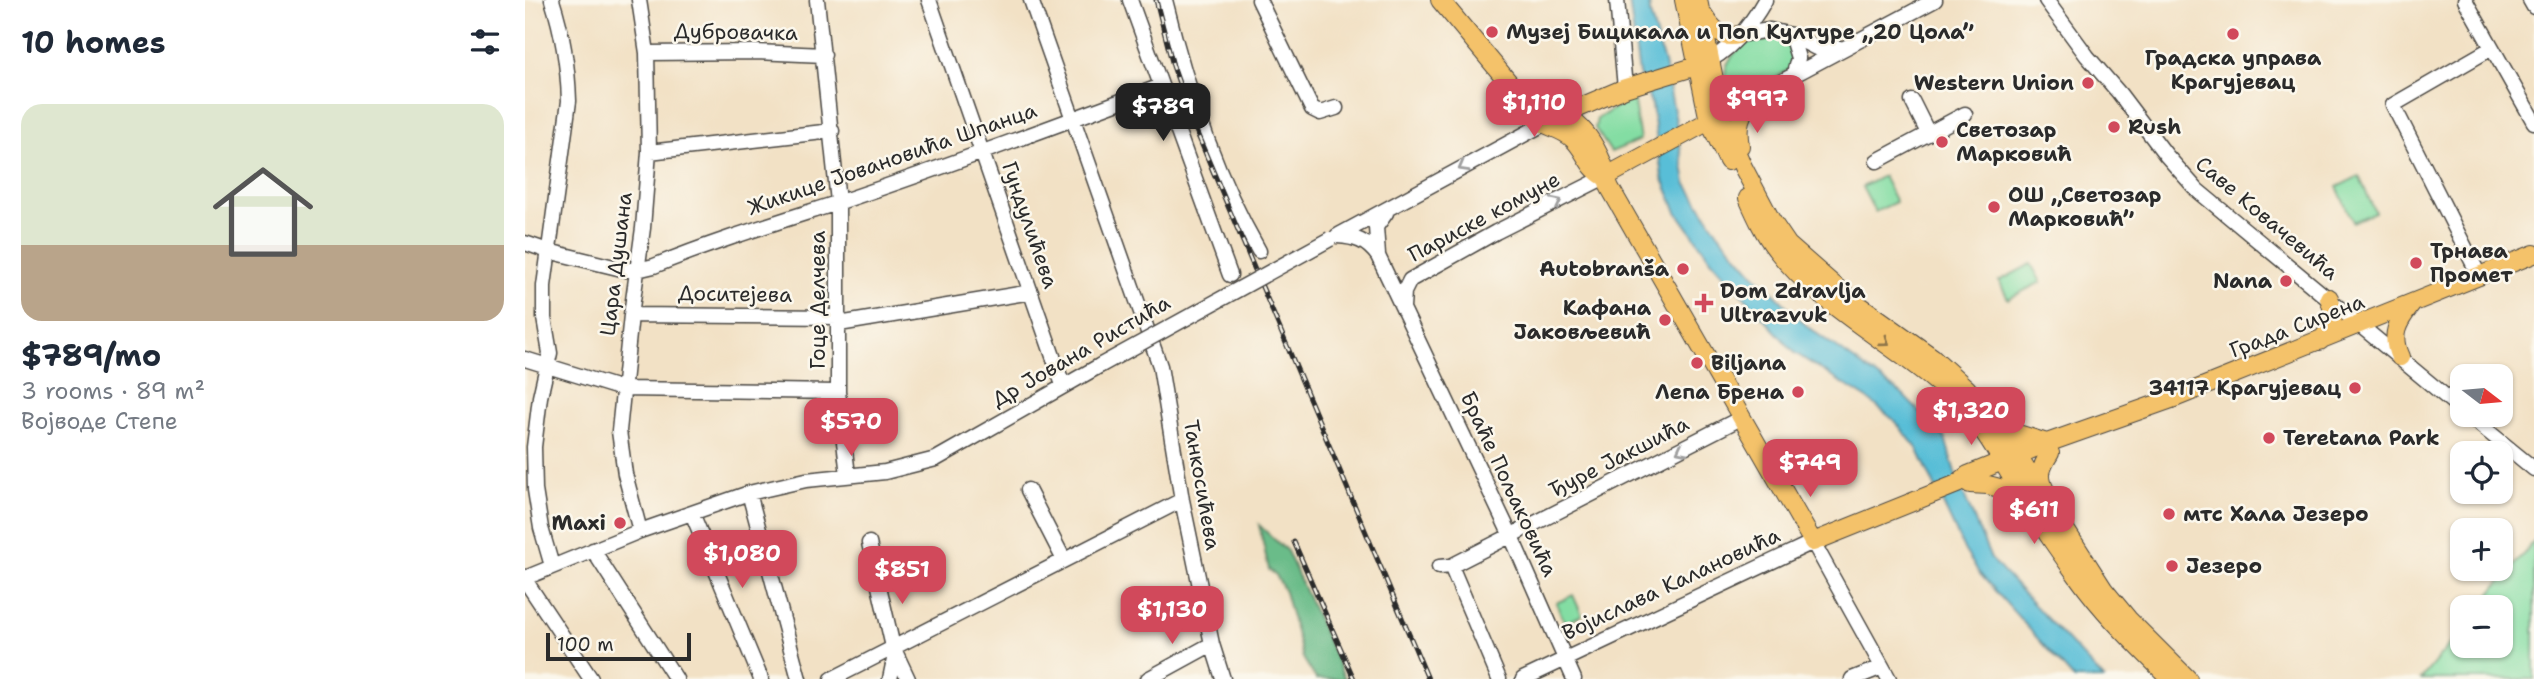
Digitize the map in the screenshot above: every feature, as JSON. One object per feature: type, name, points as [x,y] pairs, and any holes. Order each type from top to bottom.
[{"type":"main road","points":[[1440,0],[1532,113],[1545,123],[1565,131],[1578,144],[1594,170],[1605,177]]},
{"type":"main road","points":[[1683,0],[1696,66],[1715,117],[1779,232],[1796,254],[1845,295],[1932,357],[1967,389],[1999,428],[2022,494],[2078,577],[2101,607],[2171,679]]},
{"type":"main road","points":[[1696,66],[1699,4]]},
{"type":"main road","points":[[1699,4],[1709,23],[1719,33],[1738,36]]},
{"type":"main road","points":[[1570,119],[1590,102],[1696,66]]},
{"type":"main road","points":[[1743,167],[1737,124],[1742,111],[1754,97]]},
{"type":"main road","points":[[1527,105],[1570,119],[1589,137],[1602,163],[1605,177],[1812,542]]},
{"type":"main road","points":[[1605,177],[1715,117]]},
{"type":"main road","points":[[1715,117],[1714,135],[1759,222],[1782,256],[1834,304],[1923,372],[1968,412],[2054,515],[2114,604],[2188,679]]},
{"type":"main road","points":[[1570,119],[1578,144]]},
{"type":"main road","name":"Града Сирена","points":[[2013,464],[2075,435],[2362,325],[2534,254]]},
{"type":"main road","points":[[2319,341],[2332,326],[2334,317],[2329,298]]},
{"type":"main road","points":[[2400,357],[2395,347],[2396,325],[2411,305]]},
{"type":"main road","points":[[1968,412],[1983,448],[1982,458],[1965,481],[2022,494]]},
{"type":"main road","points":[[1999,428],[2049,448],[2040,478],[2054,515]]},
{"type":"main road","name":"Војислава Калановића","points":[[1812,542],[2013,464]]},
{"type":"street","points":[[552,0],[567,60],[569,101],[548,251],[544,318],[550,353],[540,397],[534,447],[535,490],[541,528],[552,566]]},
{"type":"street","name":"Цара Душана","points":[[639,0],[647,53],[649,152],[643,228],[622,389],[620,444],[640,531]]},
{"type":"street","name":"Гоце Делчева","points":[[817,0],[838,202],[838,392],[848,475]]},
{"type":"street","name":"Гундулићева","points":[[929,0],[1063,385]]},
{"type":"street","name":"Танкосићева","points":[[1031,0],[1151,338],[1163,384],[1182,500],[1212,644],[1223,679]]},
{"type":"street","points":[[1130,0],[1230,275]]},
{"type":"street","points":[[1165,0],[1179,60],[1204,134],[1259,251]]},
{"type":"street","points":[[1259,0],[1312,109],[1320,113],[1336,108]]},
{"type":"street","points":[[1617,0],[1628,87]]},
{"type":"street","points":[[1696,66],[1738,36],[1754,19],[1765,0]]},
{"type":"street","points":[[1715,117],[1935,0]]},
{"type":"street","name":"Саве Ковачевића","points":[[2046,0],[2087,56],[2197,190],[2450,400]]},
{"type":"street","points":[[2465,0],[2534,122]]},
{"type":"street","points":[[2530,0],[2534,7]]},
{"type":"street","points":[[1738,36],[1770,30],[1791,35],[1816,48],[1845,48]]},
{"type":"street","points":[[1791,35],[1798,58],[1793,77]]},
{"type":"street","points":[[2480,277],[2393,105],[2492,48]]},
{"type":"street","name":"Дубровачка","points":[[647,53],[824,54]]},
{"type":"street","name":"Жикице Јовановића Шпанца","points":[[636,270],[983,152],[1161,86]]},
{"type":"street","points":[[1912,102],[1928,133]]},
{"type":"street","points":[[1877,161],[1965,114]]},
{"type":"street","name":"Др Јована Ристића","points":[[525,579],[640,531],[749,493],[806,480],[885,472],[936,458],[1063,385],[1545,123],[1570,119]]},
{"type":"street","points":[[649,152],[832,131]]},
{"type":"street","name":"Париске комуне","points":[[1403,309],[1403,292],[1410,280],[1496,232],[1605,177]]},
{"type":"street","points":[[1378,256],[1375,238],[1377,223],[1396,204]]},
{"type":"street","points":[[1334,237],[1358,238],[1369,245],[1378,256]]},
{"type":"street","points":[[525,243],[597,264],[636,270]]},
{"type":"street","name":"Браће Пољаковића","points":[[1378,256],[1511,536],[1574,679]]},
{"type":"street","points":[[1385,272],[1396,278],[1410,280]]},
{"type":"street","name":"Доситејева","points":[[631,314],[839,320],[1031,292]]},
{"type":"street","points":[[525,359],[622,389],[838,392]]},
{"type":"street","name":"Ђуре Јакшића","points":[[1499,679],[1445,567],[1741,418]]},
{"type":"street","points":[[2483,427],[2534,469]]},
{"type":"street","points":[[1028,490],[1064,560]]},
{"type":"street","points":[[749,493],[799,679]]},
{"type":"street","points":[[832,679],[894,651],[1182,500]]},
{"type":"street","points":[[692,513],[761,679]]},
{"type":"street","points":[[869,542],[894,651],[908,679]]},
{"type":"street","points":[[1812,542],[1885,673],[1852,679]]},
{"type":"street","name":"Војислава Калановића","points":[[1523,679],[1812,542]]},
{"type":"street","points":[[593,550],[676,679]]},
{"type":"street","points":[[525,579],[591,679]]},
{"type":"street","points":[[1148,679],[1212,644]]},
{"type":"street","points":[[890,679],[894,651]]},
{"type":"green space","points":[[1759,35],[1783,36],[1794,53],[1789,69],[1770,82],[1740,95],[1730,87],[1725,71],[1734,54]]},
{"type":"green space","points":[[1633,97],[1640,140],[1611,152],[1595,128],[1597,119]]},
{"type":"green space","points":[[1883,176],[1896,202],[1875,212],[1862,187]]},
{"type":"green space","points":[[2359,176],[2375,212],[2353,222],[2337,187]]},
{"type":"green space","points":[[2031,264],[2041,282],[2008,299],[1999,281]]},
{"type":"green space","points":[[1259,525],[1287,551],[1345,679],[1316,679],[1303,658],[1285,592],[1276,575],[1269,570]]},
{"type":"green space","points":[[2534,541],[2534,679],[2421,679],[2450,644],[2450,658],[2513,658],[2513,595],[2490,595],[2501,581],[2513,581],[2513,567]]},
{"type":"green space","points":[[1573,595],[1582,615],[1565,623],[1556,603]]},
{"type":"water","points":[[1629,0],[1649,0],[1676,121],[1686,183],[1718,233],[1754,274],[1809,328],[1902,394],[1945,438],[1956,476],[1991,559],[2104,679],[2074,679],[1979,573],[1965,551],[1917,448],[1894,420],[1869,400],[1795,353],[1712,261],[1677,212],[1662,177],[1652,105],[1639,74]]},
{"type":"railway","points":[[1156,0],[1173,66],[1194,126],[1428,679]]},
{"type":"railway","points":[[1294,542],[1354,679]]},
{"type":"place","name":"Музеј Бицикала и Поп Културе „20 Цола”","points":[[1492,32]]},
{"type":"place","name":"Градска управа Крагујевац","points":[[2233,34]]},
{"type":"place","name":"Western Union","points":[[2088,83]]},
{"type":"place","name":"Rush","points":[[2114,127]]},
{"type":"place","name":"Светозар Марковић","points":[[1942,142]]},
{"type":"place","name":"ОШ „Светозар Марковић”","points":[[1994,207]]},
{"type":"place","name":"Трнава Промет","points":[[2416,263]]},
{"type":"place","name":"Autobranša","points":[[1683,269]]},
{"type":"place","name":"Nana","points":[[2286,281]]},
{"type":"place","name":"Dom Zdravlja Ultrazvuk","points":[[1704,303]]},
{"type":"place","name":"Кафана Јаковљевић","points":[[1665,320]]},
{"type":"place","name":"Biljana","points":[[1697,363]]},
{"type":"place","name":"34117 Крагујевац","points":[[2355,388]]},
{"type":"place","name":"Лепа Брена","points":[[1798,392]]},
{"type":"place","name":"Teretana Park","points":[[2269,438]]},
{"type":"place","name":"мтс Хала Језеро","points":[[2169,514]]},
{"type":"place","name":"Maxi","points":[[620,523]]},
{"type":"place","name":"Језеро","points":[[2172,566]]}]
